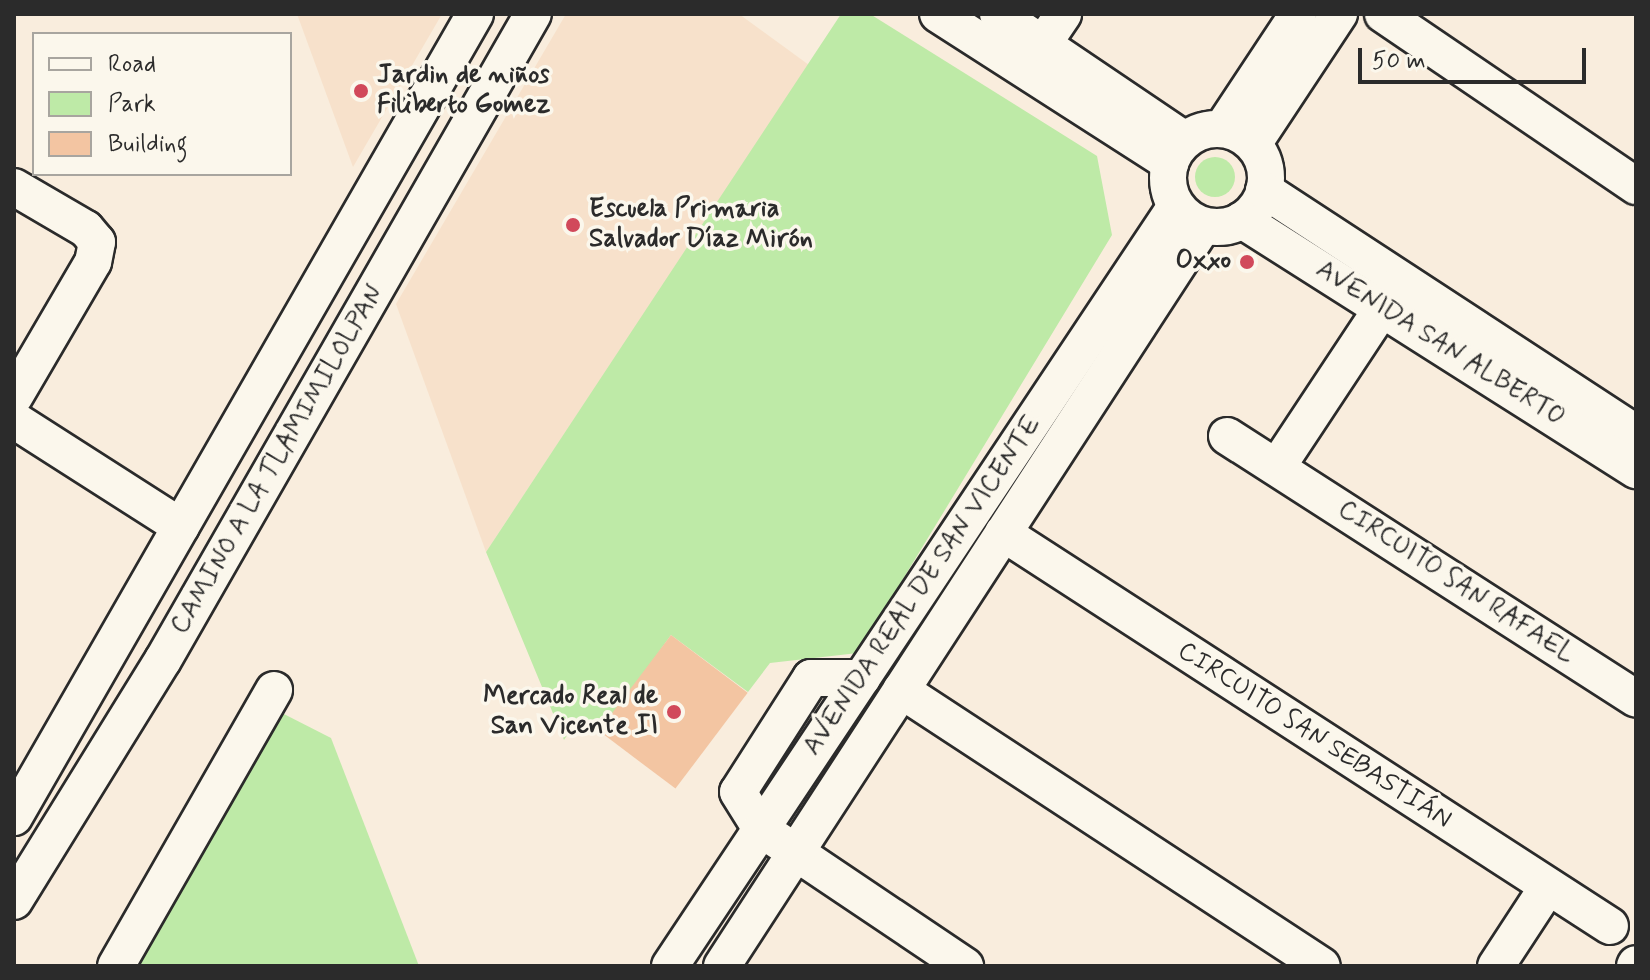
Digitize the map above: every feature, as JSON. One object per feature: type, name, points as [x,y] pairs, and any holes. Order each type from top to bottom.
[{"type":"street","name":"CAMINO A LA TLAMIMILOLPAN","points":[[14,817],[475,14]]},
{"type":"street","name":"CAMINO A LA TLAMIMILOLPAN","points":[[14,901],[163,660],[533,14]]},
{"type":"street","points":[[938,14],[1178,152],[1237,137],[1339,14]]},
{"type":"street","points":[[998,14],[1043,44],[1178,152]]},
{"type":"street","points":[[1043,44],[1063,14]]},
{"type":"street","points":[[1237,137],[1298,14]]},
{"type":"street","points":[[1383,14],[1636,186]]},
{"type":"street","points":[[1178,152],[1167,178],[1190,216],[1242,220],[1264,190],[1265,166],[1237,137]]},
{"type":"street","points":[[14,187],[86,229],[97,242],[93,262],[14,397]]},
{"type":"street","name":"AVENIDA SAN ALBERTO","points":[[1264,190],[1392,293],[1636,470]]},
{"type":"street","name":"AVENIDA REAL DE SAN VICENTE","points":[[722,966],[1003,533],[1190,216]]},
{"type":"street","name":"AVENIDA REAL DE SAN VICENTE","points":[[670,966],[862,678],[1190,216]]},
{"type":"street","name":"AVENIDA SAN ALBERTO","points":[[1242,220],[1392,293],[1636,433]]},
{"type":"street","points":[[1277,467],[1392,293]]},
{"type":"street","points":[[14,420],[181,527]]},
{"type":"street","name":"CIRCUITO SAN RAFAEL","points":[[1227,436],[1636,699]]},
{"type":"street","name":"CIRCUITO SAN SEBASTIÁN","points":[[1003,533],[1610,926]]},
{"type":"street","points":[[116,966],[274,690]]},
{"type":"street","points":[[901,690],[1322,966]]},
{"type":"street","points":[[761,829],[965,966]]},
{"type":"street","points":[[1496,966],[1547,888]]},
{"type":"shaded area","name":"Jardin de niños Filiberto Gomez","points":[[297,14],[442,14],[353,167]]},
{"type":"shaded area","name":"Escuela Primaria Salvador Díaz Mirón","points":[[566,14],[739,14],[809,65],[486,552],[396,304]]},
{"type":"green space","points":[[841,14],[870,14],[1097,156],[1112,235],[858,653],[770,663],[748,692],[671,635],[601,732],[579,717],[564,740],[486,552]]},
{"type":"green space","points":[[1215,157],[1229,163],[1235,177],[1229,191],[1215,197],[1201,191],[1195,177],[1201,163]]},
{"type":"green space","points":[[278,711],[331,738],[419,966],[136,966]]},
{"type":"building","name":"Mercado Real de San Vicente II","points":[[671,635],[748,693],[675,789],[599,731]]},
{"type":"place","name":"Jardin de niños Filiberto Gomez","points":[[361,91]]},
{"type":"place","name":"Escuela Primaria Salvador Díaz Mirón","points":[[573,225]]},
{"type":"place","name":"Oxxo","points":[[1247,262]]},
{"type":"place","name":"Mercado Real de San Vicente II","points":[[674,712]]}]
